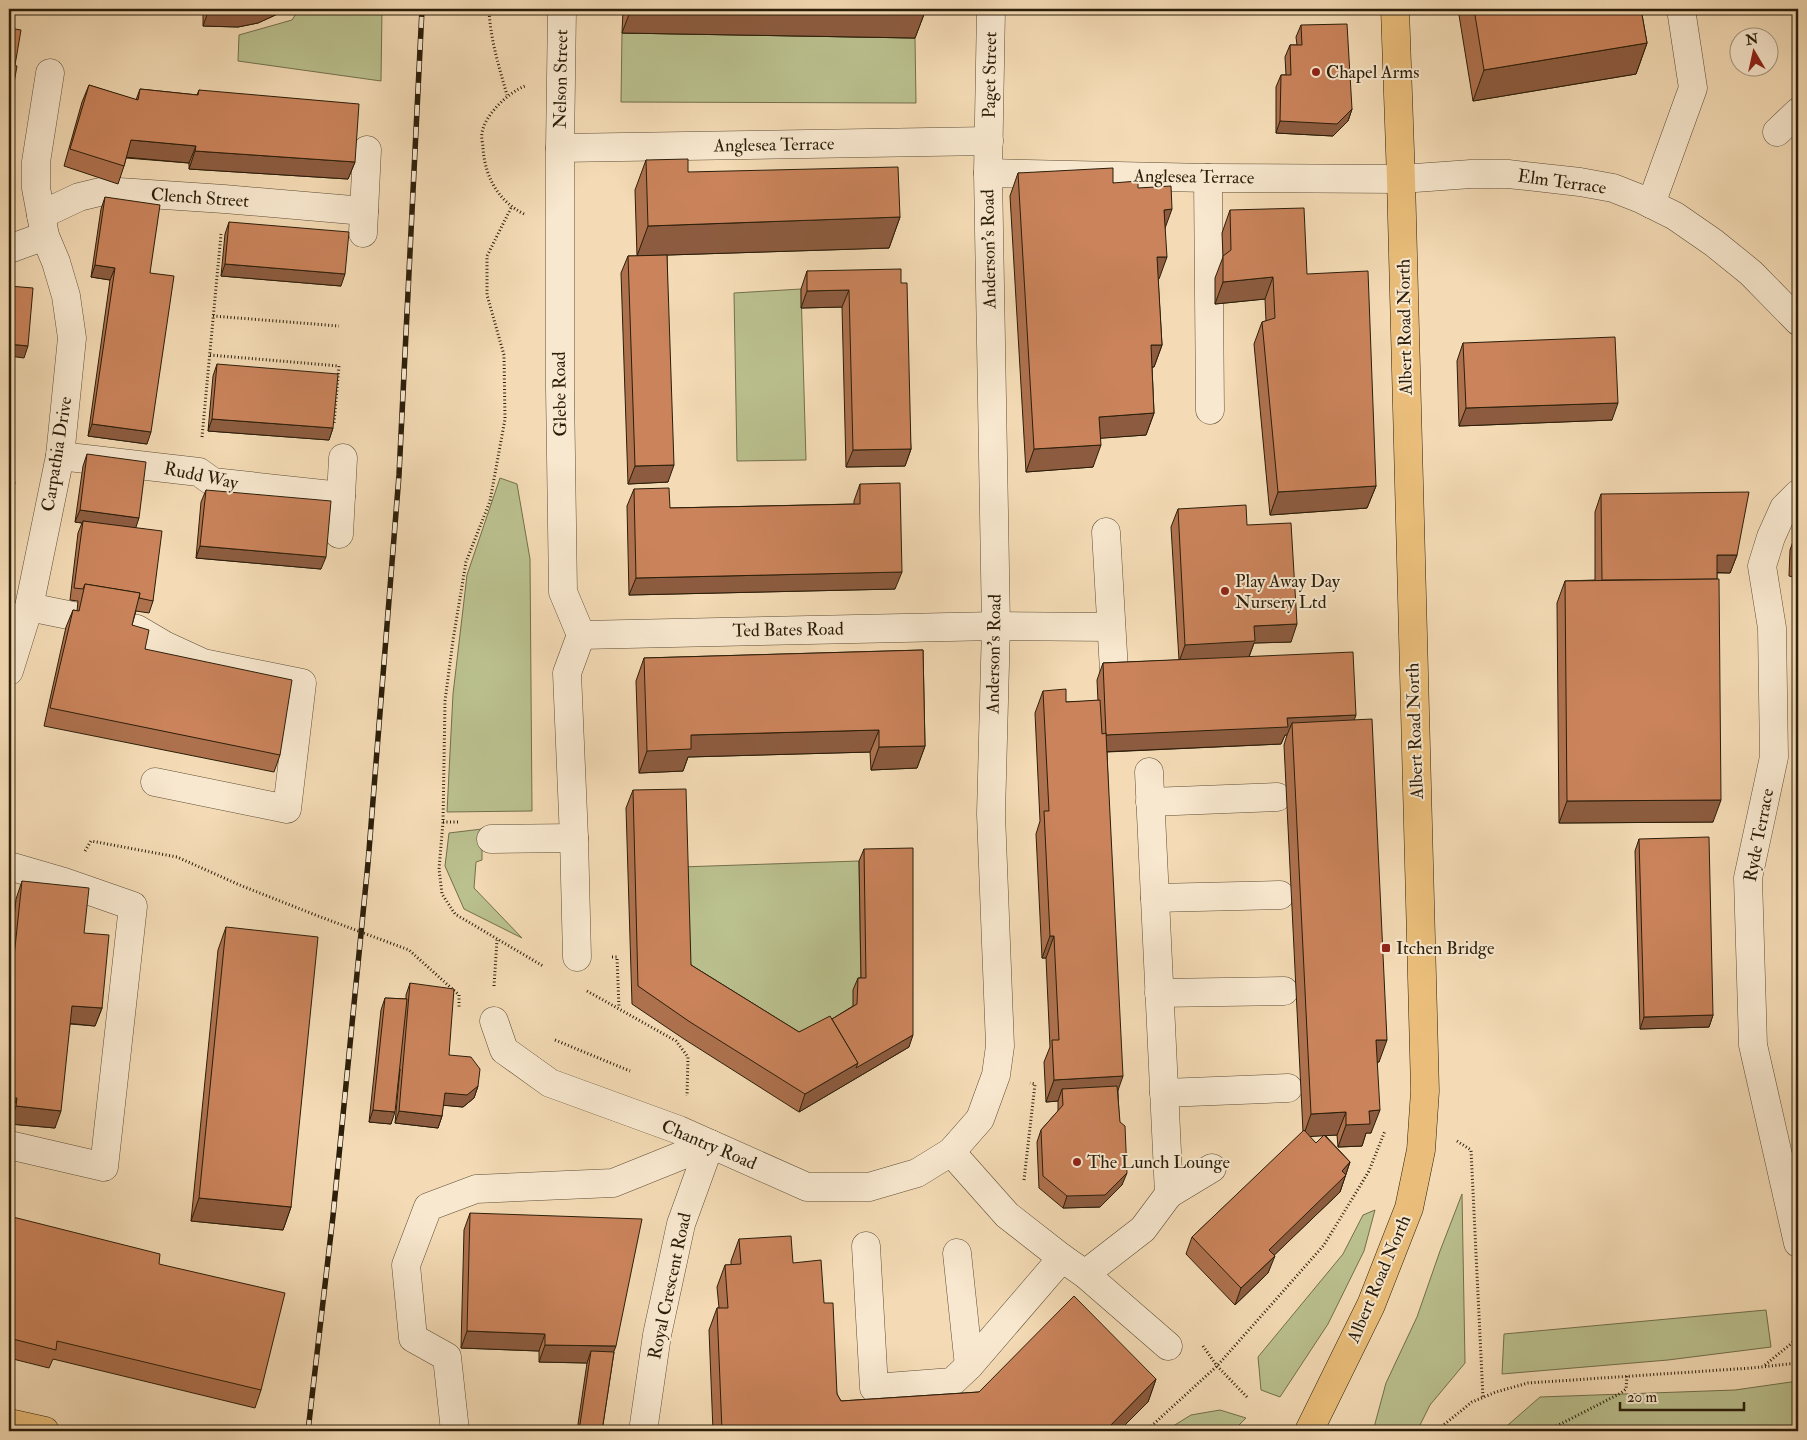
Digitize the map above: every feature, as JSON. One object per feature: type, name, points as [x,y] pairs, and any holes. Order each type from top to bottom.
[{"type":"main road","name":"Albert Road North","points":[[1309,1431],[1370,1305],[1403,1225],[1409,1208],[1421,1150],[1424,1122],[1425,1092],[1395,9]]},
{"type":"main road","points":[[9,1423],[44,1431]]},
{"type":"street","name":"Nelson Street","points":[[560,148],[562,9]]},
{"type":"street","name":"Paget Street","points":[[988,141],[991,9]]},
{"type":"street","points":[[1651,204],[1693,88],[1681,9]]},
{"type":"street","name":"Carpathia Drive","points":[[10,662],[29,607],[60,456],[72,338],[66,296],[43,225],[36,188],[36,162],[50,73]]},
{"type":"street","points":[[1777,132],[1798,112]]},
{"type":"street","name":"Anglesea Terrace","points":[[560,148],[988,141]]},
{"type":"street","name":"Anderson's Road","points":[[950,1152],[980,1119],[996,1075],[1000,1046],[991,814],[996,626],[988,141]]},
{"type":"street","name":"Glebe Road","points":[[560,148],[560,388],[563,592],[581,635]]},
{"type":"street","name":"Clench Street","points":[[43,225],[79,197],[104,191],[224,199],[364,222],[367,150]]},
{"type":"street","name":"Anglesea Terrace","points":[[988,173],[1208,178],[1401,179]]},
{"type":"street","name":"Elm Terrace","points":[[1401,179],[1471,174],[1508,174],[1580,182],[1613,188],[1675,216],[1714,243],[1751,273],[1798,321]]},
{"type":"street","points":[[1208,178],[1210,410]]},
{"type":"street","points":[[9,249],[43,225]]},
{"type":"street","name":"Rudd Way","points":[[60,456],[199,472],[213,482],[341,496]]},
{"type":"street","points":[[339,534],[343,458]]},
{"type":"street","name":"Ryde Terrace","points":[[1798,494],[1784,508],[1771,537],[1762,566],[1772,628],[1774,757],[1748,878],[1753,1045],[1798,1244]]},
{"type":"street","points":[[1106,532],[1114,671]]},
{"type":"street","points":[[29,607],[137,628],[166,646],[203,663],[302,682],[286,809],[155,782]]},
{"type":"street","name":"Ted Bates Road","points":[[581,635],[996,626],[1111,627]]},
{"type":"street","points":[[577,957],[567,673],[581,635]]},
{"type":"street","points":[[1149,772],[1168,1194]]},
{"type":"street","points":[[1150,802],[1277,797]]},
{"type":"street","points":[[491,839],[574,838]]},
{"type":"street","points":[[9,866],[64,882],[133,906],[104,1167],[9,1145]]},
{"type":"street","points":[[1155,898],[1280,895]]},
{"type":"street","points":[[1159,993],[1284,991]]},
{"type":"street","name":"Chantry Road","points":[[494,1021],[504,1050],[550,1083],[679,1130],[807,1187],[869,1187],[917,1173],[950,1152]]},
{"type":"street","points":[[1164,1093],[1288,1088]]},
{"type":"street","points":[[454,1431],[447,1357],[413,1338],[406,1265],[428,1207],[476,1189],[613,1183],[710,1144]]},
{"type":"street","name":"Royal Crescent Road","points":[[642,1431],[657,1335],[681,1224],[710,1144]]},
{"type":"street","points":[[950,1152],[1007,1215],[1085,1274],[1168,1346]]},
{"type":"street","points":[[1085,1274],[1143,1229],[1168,1194],[1212,1168]]},
{"type":"street","points":[[866,1246],[874,1388],[952,1382],[1062,1258]]},
{"type":"street","points":[[957,1253],[968,1366]]},
{"type":"path","points":[[489,9],[496,57],[507,96]]},
{"type":"path","points":[[560,222],[539,222],[511,208],[489,180],[482,132],[491,115],[507,96],[536,82],[561,81]]},
{"type":"path","points":[[199,472],[224,199]]},
{"type":"path","points":[[511,208],[487,256],[487,295],[504,356],[505,419],[490,501],[466,562],[445,701],[443,822],[439,869],[442,894],[455,914],[549,969]]},
{"type":"path","points":[[213,316],[339,326]]},
{"type":"path","points":[[210,354],[339,366],[331,456],[343,458]]},
{"type":"path","points":[[64,882],[91,842],[177,857],[242,886],[409,950],[459,995]]},
{"type":"path","points":[[494,1021],[494,978],[497,940]]},
{"type":"path","points":[[584,989],[676,1040],[688,1057],[687,1095]]},
{"type":"path","points":[[550,1038],[632,1072]]},
{"type":"path","points":[[993,1200],[1024,1182],[1034,1084]]},
{"type":"path","points":[[678,1091],[696,1099]]},
{"type":"path","points":[[1146,1431],[1217,1366],[1324,1245],[1369,1171],[1390,1116],[1425,1092]]},
{"type":"path","points":[[1424,1122],[1471,1150],[1483,1398]]},
{"type":"path","points":[[1762,1367],[1771,1362],[1798,1338]]},
{"type":"path","points":[[1436,1431],[1472,1402],[1528,1383],[1798,1363]]},
{"type":"path","points":[[1217,1366],[1248,1397]]},
{"type":"path","points":[[1547,1431],[1621,1393],[1626,1389],[1627,1376]]},
{"type":"green space","points":[[299,9],[382,9],[381,81],[238,61],[239,35],[292,20]]},
{"type":"green space","points":[[622,33],[915,38],[916,103],[621,102]]},
{"type":"green space","points":[[801,289],[806,460],[737,461],[734,293]]},
{"type":"green space","points":[[500,478],[517,484],[530,559],[532,811],[447,812],[453,694],[467,575]]},
{"type":"green space","points":[[482,829],[482,860],[476,862],[474,888],[522,938],[464,909],[445,866],[449,833]]},
{"type":"green space","points":[[859,861],[861,990],[854,990],[853,1016],[793,1050],[684,983],[681,867]]},
{"type":"green space","points":[[1462,1194],[1465,1363],[1430,1405],[1417,1431],[1373,1431],[1386,1383],[1417,1317]]},
{"type":"green space","points":[[1375,1210],[1364,1251],[1328,1324],[1280,1397],[1261,1390],[1258,1357],[1343,1254],[1363,1215]]},
{"type":"green space","points":[[1766,1310],[1771,1347],[1668,1360],[1502,1374],[1504,1334]]},
{"type":"green space","points":[[1798,1381],[1798,1431],[1501,1431],[1540,1397],[1735,1390]]},
{"type":"green space","points":[[1220,1410],[1246,1418],[1233,1431],[1165,1431],[1191,1415]]},
{"type":"building","points":[[1474,9],[1641,9],[1647,43],[1484,70]]},
{"type":"building","name":"Chapel Arms","points":[[1347,24],[1352,109],[1337,124],[1280,121],[1281,75],[1291,75],[1290,45],[1302,45],[1301,25]]},
{"type":"building","points":[[9,28],[21,30],[15,65],[9,64]]},
{"type":"building","points":[[9,64],[17,66],[11,100],[9,100]]},
{"type":"building","points":[[89,85],[138,100],[140,89],[198,95],[199,90],[359,104],[355,162],[195,151],[196,146],[131,140],[124,166],[70,149]]},
{"type":"building","points":[[688,159],[688,172],[898,167],[900,217],[648,226],[646,160]]},
{"type":"building","points":[[1113,168],[1113,183],[1138,181],[1138,188],[1171,186],[1172,209],[1164,210],[1167,257],[1157,257],[1162,345],[1151,345],[1154,413],[1099,417],[1101,445],[1034,449],[1018,173]]},
{"type":"building","points":[[105,197],[160,205],[150,273],[174,276],[151,432],[92,424],[115,268],[95,265]]},
{"type":"building","points":[[1304,208],[1307,274],[1368,271],[1376,486],[1278,492],[1262,322],[1275,318],[1273,277],[1223,282],[1223,256],[1231,250],[1230,210]]},
{"type":"building","points":[[229,222],[349,232],[345,274],[225,264]]},
{"type":"building","points":[[667,255],[674,465],[635,466],[628,256]]},
{"type":"building","points":[[901,269],[901,283],[907,283],[911,449],[853,450],[849,290],[807,291],[807,271]]},
{"type":"building","points":[[9,286],[33,288],[28,346],[9,344]]},
{"type":"building","points":[[1615,337],[1618,403],[1466,408],[1463,343]]},
{"type":"building","points":[[217,364],[338,374],[333,428],[212,419]]},
{"type":"building","points":[[9,417],[14,418],[9,468]]},
{"type":"building","points":[[87,454],[146,462],[139,518],[80,510]]},
{"type":"building","points":[[9,482],[15,482],[9,516]]},
{"type":"building","points":[[900,483],[902,572],[636,578],[634,489],[669,488],[670,508],[860,504],[860,484]]},
{"type":"building","points":[[206,490],[331,501],[326,557],[200,546]]},
{"type":"building","points":[[1749,492],[1737,555],[1717,555],[1717,579],[1602,580],[1601,494]]},
{"type":"building","points":[[1246,505],[1247,525],[1291,523],[1297,624],[1254,626],[1255,641],[1185,645],[1178,509]]},
{"type":"building","points":[[83,521],[162,531],[153,601],[139,598],[140,593],[85,584],[83,589],[74,588]]},
{"type":"building","points":[[1798,529],[1798,559],[1795,559],[1796,533]]},
{"type":"building","points":[[1719,579],[1721,800],[1567,801],[1565,581]]},
{"type":"building","points":[[85,584],[140,593],[132,625],[149,630],[145,649],[292,680],[280,755],[50,708],[73,610],[79,611]]},
{"type":"building","points":[[923,650],[925,746],[879,747],[879,730],[691,735],[691,749],[647,751],[644,658]]},
{"type":"building","points":[[1353,652],[1356,715],[1287,718],[1288,727],[1106,735],[1103,663]]},
{"type":"building","points":[[1066,689],[1066,702],[1100,700],[1102,734],[1106,733],[1123,1076],[1054,1080],[1052,1040],[1059,1040],[1054,936],[1050,936],[1044,811],[1049,811],[1043,691]]},
{"type":"building","points":[[1372,719],[1387,1040],[1376,1040],[1380,1110],[1369,1111],[1370,1124],[1346,1125],[1346,1112],[1311,1114],[1292,723]]},
{"type":"building","points":[[686,789],[691,965],[799,1032],[830,1016],[858,1063],[805,1094],[690,1022],[638,986],[633,790]]},
{"type":"building","points":[[1709,837],[1713,1015],[1644,1017],[1639,839]]},
{"type":"building","points":[[913,848],[913,1035],[856,1068],[858,1063],[832,1019],[857,1004],[858,978],[866,978],[864,849]]},
{"type":"building","points":[[22,881],[89,888],[84,933],[109,935],[102,1008],[72,1006],[61,1111],[16,1106],[17,1098],[9,1098],[9,995]]},
{"type":"building","points":[[226,927],[318,937],[291,1207],[199,1198]]},
{"type":"building","points":[[410,983],[454,989],[449,1055],[471,1057],[480,1069],[478,1086],[467,1095],[445,1093],[442,1116],[399,1111]]},
{"type":"building","points":[[385,998],[407,999],[395,1112],[373,1110]]},
{"type":"building","points":[[1117,1086],[1120,1122],[1125,1126],[1127,1173],[1105,1195],[1067,1196],[1043,1176],[1041,1130],[1063,1105],[1062,1089]]},
{"type":"building","points":[[1304,1130],[1316,1143],[1324,1135],[1350,1162],[1342,1171],[1346,1175],[1269,1250],[1275,1256],[1241,1288],[1192,1237]]},
{"type":"building","points":[[470,1213],[642,1219],[616,1346],[545,1345],[545,1334],[467,1331]]},
{"type":"building","points":[[9,1216],[160,1254],[159,1264],[285,1293],[261,1390],[57,1341],[56,1350],[9,1338]]},
{"type":"building","points":[[791,1236],[793,1263],[821,1260],[824,1303],[833,1303],[837,1394],[841,1401],[979,1392],[1074,1296],[1156,1379],[1105,1431],[722,1431],[717,1308],[728,1308],[725,1265],[741,1264],[739,1239]]},
{"type":"building","points":[[591,1351],[614,1352],[602,1431],[579,1431]]},
{"type":"railway","points":[[308,1431],[333,1216],[368,863],[399,475],[422,9]]},
{"type":"place","name":"Chapel Arms","points":[[1316,72]]},
{"type":"place","name":"Play Away Day Nursery Ltd","points":[[1225,591]]},
{"type":"place","name":"Itchen Bridge","points":[[1386,948]]},
{"type":"place","name":"The Lunch Lounge","points":[[1077,1162]]}]
